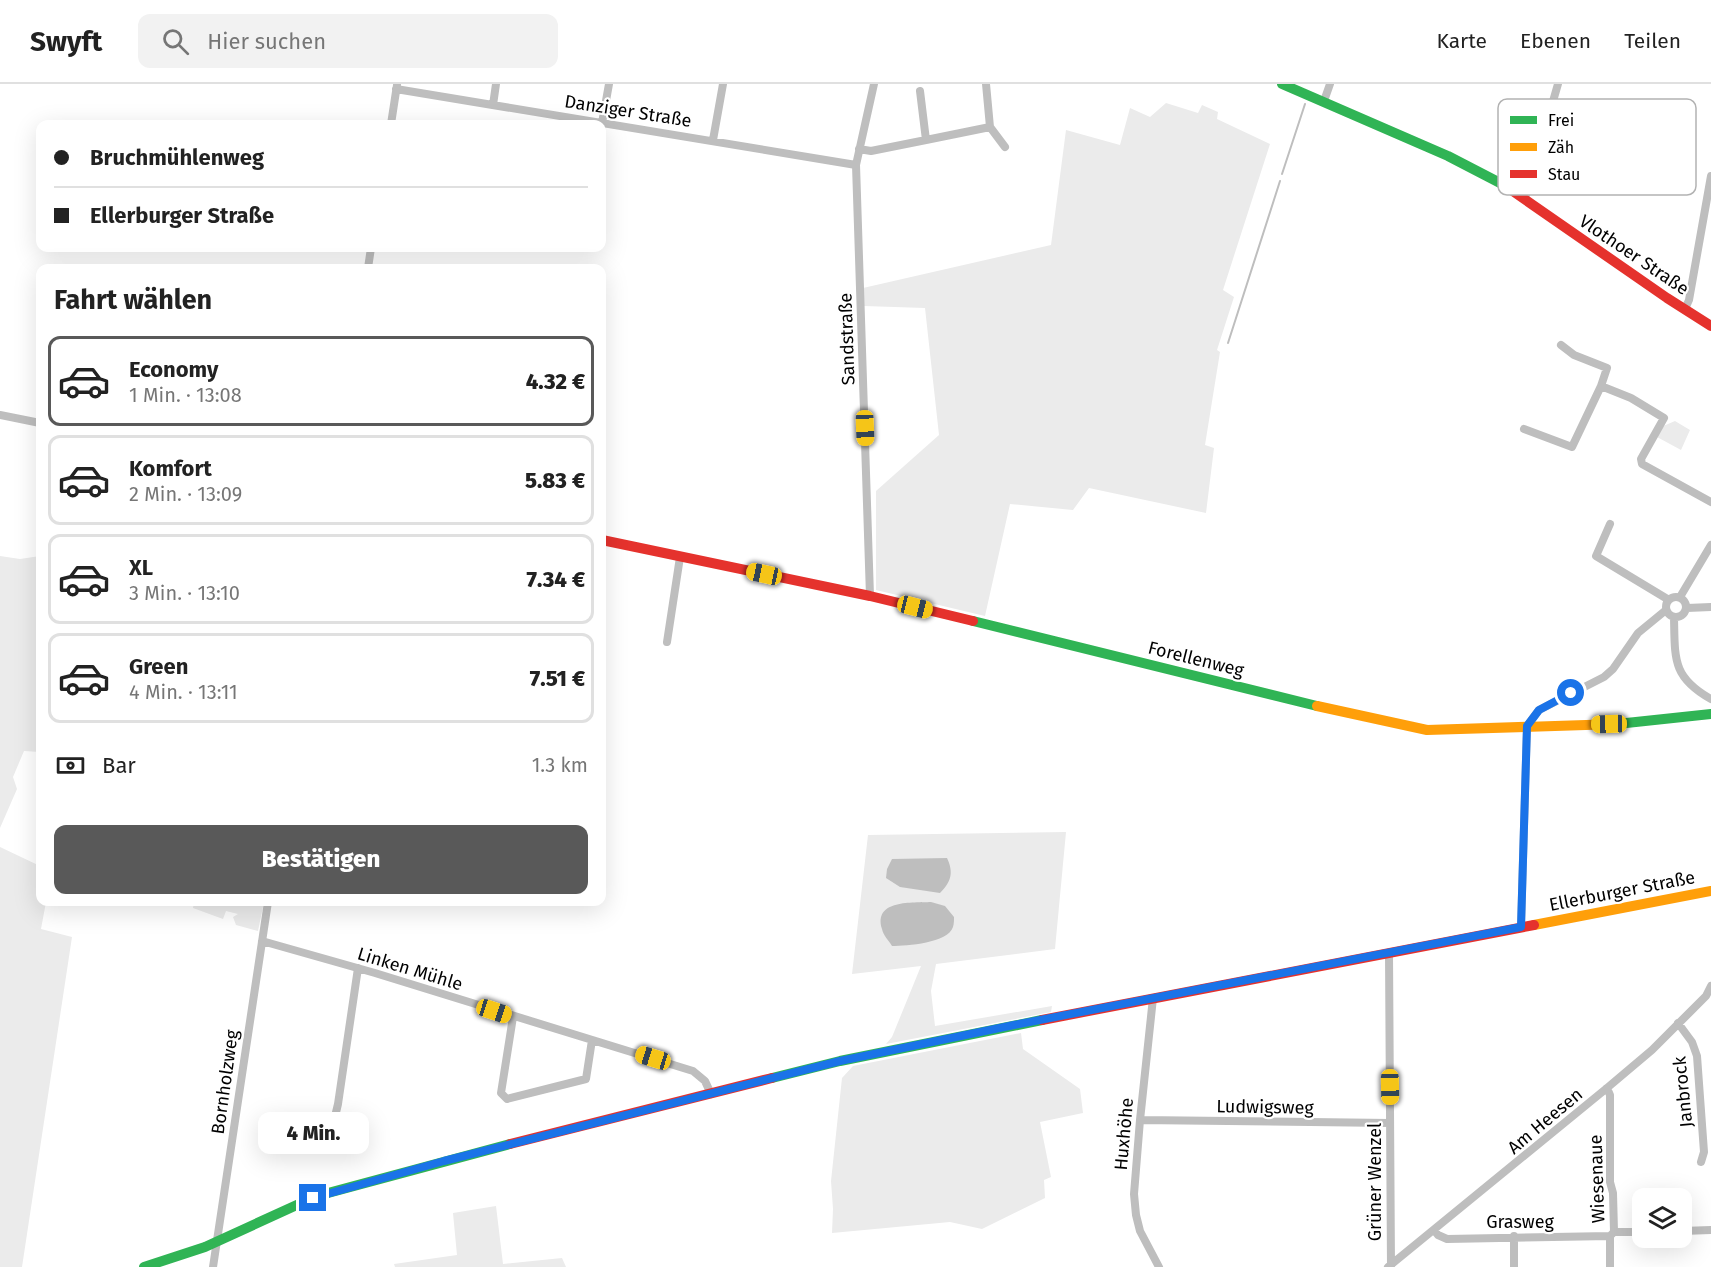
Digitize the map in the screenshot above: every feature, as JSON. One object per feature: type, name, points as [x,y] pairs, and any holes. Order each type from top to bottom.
[{"type":"street","points":[[493,105],[496,84]]},
{"type":"street","points":[[603,120],[609,84]]},
{"type":"street","points":[[713,140],[723,84]]},
{"type":"street","name":"Sandstraße","points":[[870,596],[856,165],[874,84]]},
{"type":"street","points":[[986,84],[990,128],[1005,147]]},
{"type":"street","name":"Vlothoer Straße","points":[[1282,84],[1448,156],[1498,181]]},
{"type":"street","points":[[1324,101],[1330,84]]},
{"type":"street","points":[[1554,99],[1558,84]]},
{"type":"street","points":[[392,120],[397,87]]},
{"type":"street","name":"Danziger Straße","points":[[397,87],[584,120]]},
{"type":"street","points":[[920,91],[926,141]]},
{"type":"street","name":"Danziger Straße","points":[[606,124],[856,165]]},
{"type":"street","points":[[859,149],[871,151],[990,128]]},
{"type":"street","points":[[1685,309],[1689,300],[1711,176]]},
{"type":"street","name":"Vlothoer Straße","points":[[1520,195],[1638,279],[1711,326]]},
{"type":"street","points":[[1524,429],[1572,447],[1601,386],[1607,368],[1574,355],[1561,345]]},
{"type":"street","points":[[1601,386],[1631,398],[1664,418],[1641,459],[1642,464],[1711,502]]},
{"type":"street","points":[[0,415],[36,422]]},
{"type":"street","points":[[1610,524],[1596,556],[1669,600]]},
{"type":"street","name":"Forellenweg","points":[[606,541],[870,596],[1427,730],[1626,724],[1711,714]]},
{"type":"street","points":[[1680,597],[1711,544]]},
{"type":"street","points":[[667,642],[680,557]]},
{"type":"street","points":[[1687,608],[1685,601],[1680,597],[1674,597],[1666,604],[1666,610],[1674,617],[1681,676],[1693,689],[1711,699]]},
{"type":"street","points":[[1687,608],[1711,607]]},
{"type":"street","points":[[1674,617],[1681,616],[1687,608]]},
{"type":"street","points":[[1521,927],[1527,726],[1539,710],[1604,677],[1613,669],[1638,633],[1666,610]]},
{"type":"street","name":"Ellerburger Straße","points":[[144,1267],[216,1242],[328,1193],[444,1161],[870,1054],[1711,891]]},
{"type":"street","name":"Bornholzweg","points":[[213,1267],[267,906]]},
{"type":"street","name":"Linken Mühle","points":[[262,941],[358,968],[693,1071],[705,1081],[711,1094]]},
{"type":"street","name":"Grüner Wenzel","points":[[1389,953],[1390,1266]]},
{"type":"street","points":[[333,1125],[358,968]]},
{"type":"street","name":"Am Heesen","points":[[1390,1266],[1652,1050],[1706,996],[1711,986]]},
{"type":"street","name":"Huxhöhe","points":[[1153,998],[1134,1194],[1140,1230],[1159,1267]]},
{"type":"street","points":[[513,1017],[501,1092],[507,1100],[586,1079],[592,1040]]},
{"type":"street","name":"Janbrock","points":[[1678,1023],[1692,1042],[1697,1056],[1704,1152],[1701,1162]]},
{"type":"street","name":"Wiesenaue","points":[[1607,1089],[1610,1095],[1610,1182],[1613,1193],[1610,1267]]},
{"type":"street","name":"Ludwigsweg","points":[[1140,1120],[1390,1124]]},
{"type":"street","name":"Grasweg","points":[[1434,1230],[1438,1235],[1447,1239],[1632,1233]]},
{"type":"street","points":[[1692,1231],[1711,1230]]},
{"type":"street","points":[[1514,1236],[1515,1267]]},
{"type":"shaded area","points":[[1166,103],[1198,113],[1202,105],[1218,112],[1217,119],[1270,144],[1223,290],[1234,297],[1217,350],[1220,352],[1205,445],[1214,448],[1206,513],[1089,488],[1073,510],[1010,504],[985,616],[876,590],[876,491],[939,435],[925,308],[864,306],[863,288],[1051,245],[1066,130],[1120,145],[1130,108],[1150,117]]},
{"type":"shaded area","points":[[1675,421],[1690,430],[1681,450],[1657,437],[1661,427]]},
{"type":"shaded area","points":[[0,556],[20,559],[36,557],[36,752],[24,751],[13,777],[17,789],[0,828]]},
{"type":"shaded area","points":[[1066,832],[1055,949],[936,964],[931,991],[935,1026],[1052,1006],[1051,1012],[886,1044],[892,1037],[921,966],[852,974],[868,835]]},
{"type":"shaded area","points":[[0,847],[36,864],[36,906],[45,906],[41,929],[72,937],[22,1267],[0,1267]]},
{"type":"shaded area","points":[[947,858],[950,877],[940,893],[900,887],[886,878],[892,859]]},
{"type":"shaded area","points":[[931,902],[945,906],[954,917],[950,932],[935,940],[892,946],[882,929],[883,912],[905,903]]},
{"type":"shaded area","points":[[193,906],[263,906],[258,931],[236,925],[233,917],[238,914],[226,911],[223,919],[193,908]]},
{"type":"shaded area","points":[[1021,1033],[1023,1049],[1080,1089],[1083,1113],[1040,1122],[1051,1177],[1044,1180],[1045,1198],[982,1229],[950,1222],[832,1233],[831,1181],[842,1078],[853,1066]]},
{"type":"shaded area","points":[[496,1206],[503,1264],[562,1258],[566,1267],[395,1267],[394,1264],[457,1255],[453,1213]]},
{"type":"waterway","points":[[1282,174],[1305,104]]},
{"type":"waterway","points":[[1228,343],[1280,181]]},
{"type":"traffic: fast","points":[[1282,84],[1448,156],[1498,182]]},
{"type":"traffic: fast","points":[[973,621],[1317,706]]},
{"type":"traffic: fast","points":[[1617,724],[1711,714]]},
{"type":"traffic: fast","points":[[772,1078],[840,1061],[1042,1020]]},
{"type":"traffic: fast","points":[[144,1267],[205,1247],[328,1193],[510,1144]]},
{"type":"traffic: slow","points":[[1317,706],[1427,730],[1617,724]]},
{"type":"traffic: slow","points":[[1534,925],[1711,891]]},
{"type":"traffic: jam","points":[[1518,195],[1711,326]]},
{"type":"traffic: jam","points":[[606,541],[870,596],[973,621]]},
{"type":"traffic: jam","points":[[1042,1020],[1534,925]]},
{"type":"traffic: jam","points":[[510,1144],[772,1078]]},
{"type":"route","points":[[313,1198],[444,1161],[840,1061],[1521,927],[1527,726],[1539,710],[1571,693]]}]
